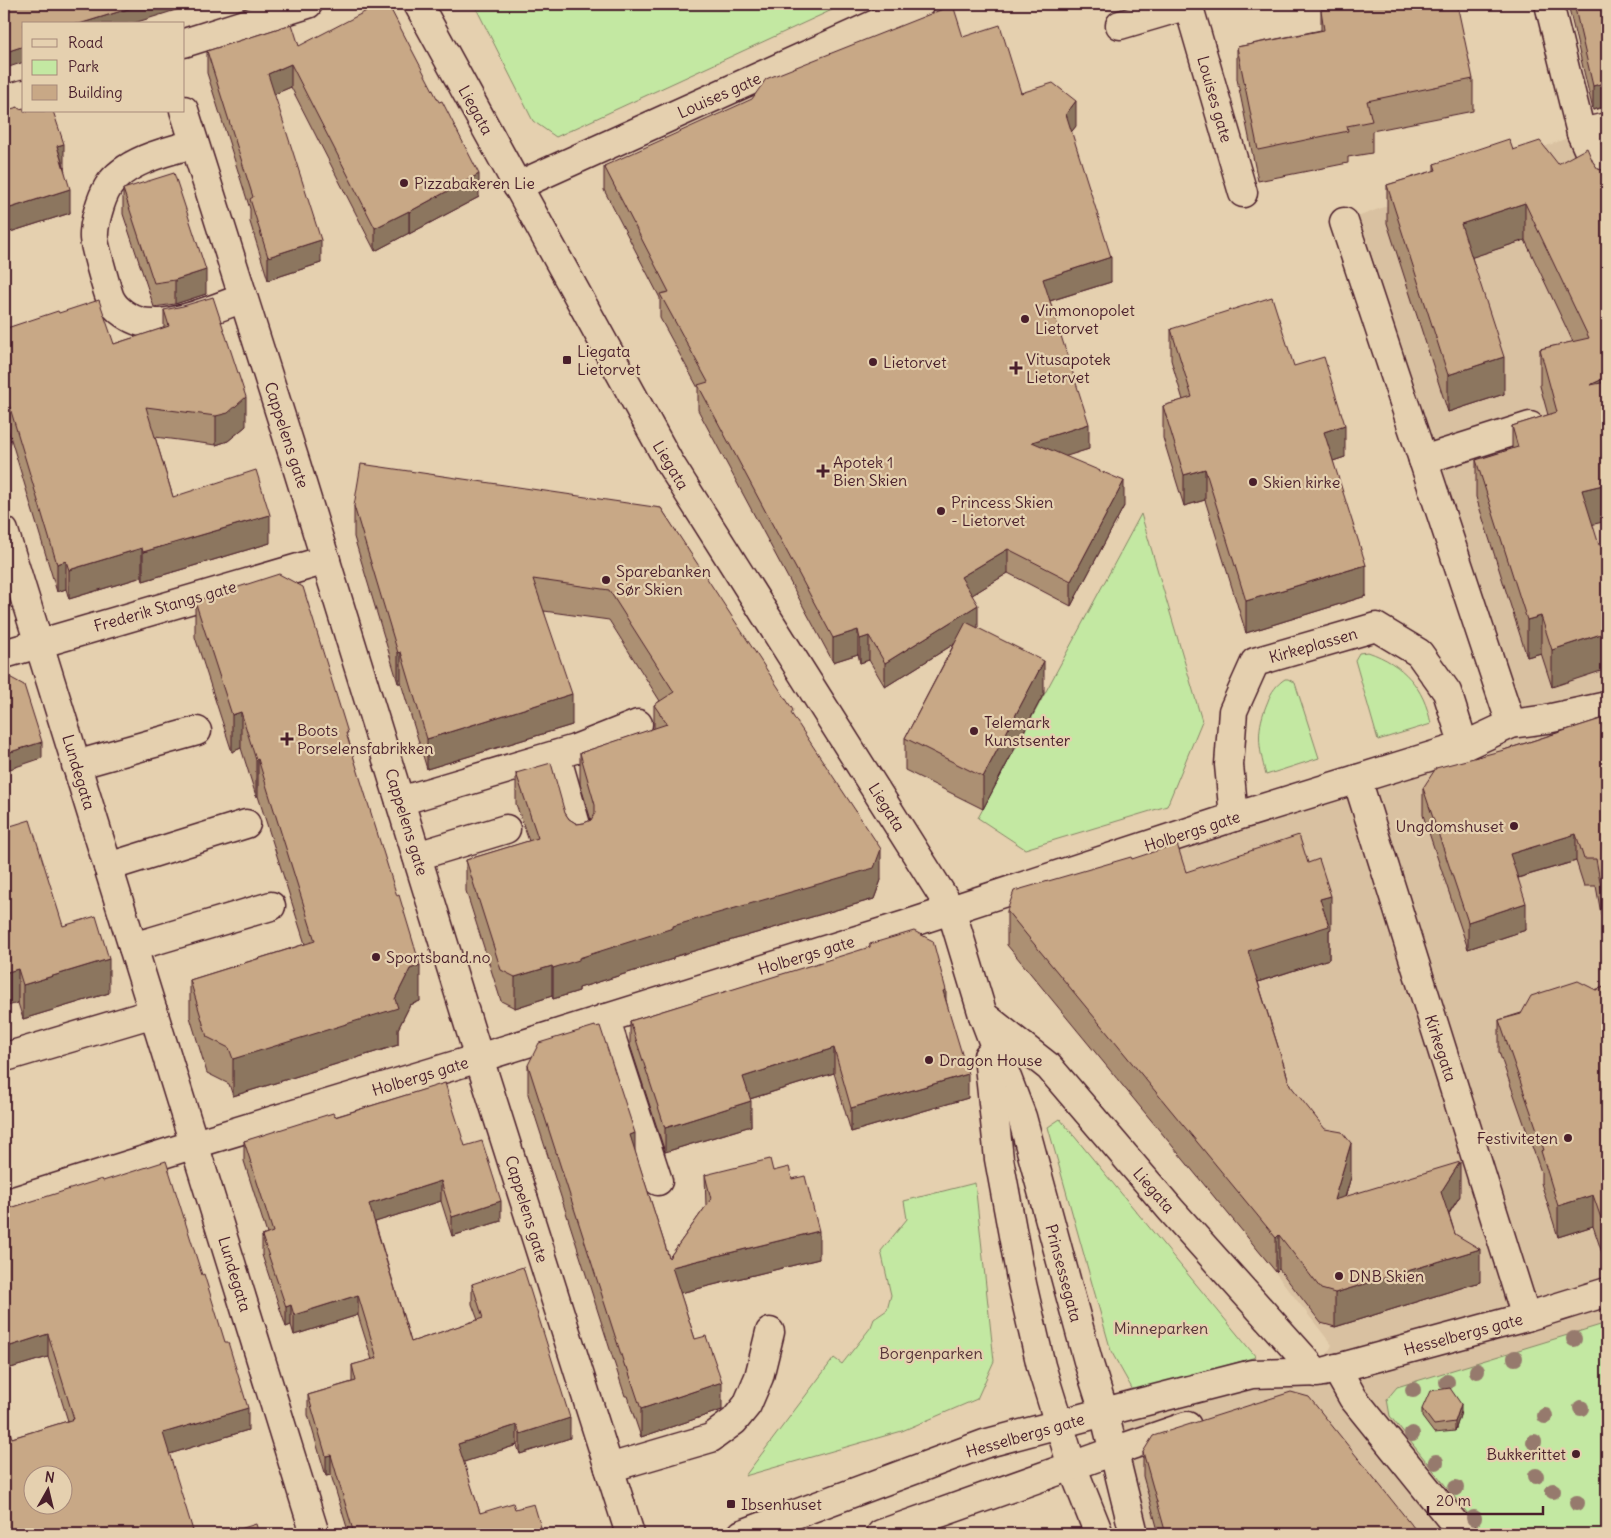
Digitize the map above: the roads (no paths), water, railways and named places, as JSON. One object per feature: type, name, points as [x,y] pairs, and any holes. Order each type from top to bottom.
[{"type":"street","points":[[185,43],[308,4]]},
{"type":"street","name":"Liegata","points":[[418,4],[674,470],[951,909]]},
{"type":"street","name":"Louises gate","points":[[517,186],[920,4]]},
{"type":"street","points":[[1120,25],[1188,4]]},
{"type":"street","name":"Louises gate","points":[[1188,4],[1242,193]]},
{"type":"street","points":[[1549,4],[1594,130],[1607,193]]},
{"type":"street","points":[[4,100],[22,95]]},
{"type":"street","name":"Cappelens gate","points":[[185,112],[326,560],[479,1058],[630,1534]]},
{"type":"street","points":[[194,144],[156,154],[122,172],[108,187],[98,211],[94,238],[111,300],[121,312],[140,322],[160,322],[193,316],[243,298]]},
{"type":"street","points":[[1344,222],[1511,724]]},
{"type":"street","points":[[1423,460],[1530,426]]},
{"type":"street","name":"Lundegata","points":[[4,531],[315,1534]]},
{"type":"street","name":"Frederik Stangs gate","points":[[4,654],[326,560]]},
{"type":"street","name":"Kirkeplassen","points":[[1234,817],[1229,765],[1233,711],[1255,662],[1376,627],[1419,653],[1447,692],[1464,746]]},
{"type":"street","name":"Holbergs gate","points":[[4,1204],[479,1058],[951,909],[1234,817],[1464,746],[1511,724],[1547,719],[1607,706]]},
{"type":"street","points":[[400,801],[575,749],[638,724]]},
{"type":"street","points":[[76,765],[197,731]]},
{"type":"street","points":[[556,755],[580,838]]},
{"type":"street","name":"Kirkegata","points":[[1357,779],[1526,1317]]},
{"type":"street","points":[[108,867],[246,824]]},
{"type":"street","points":[[417,856],[506,829]]},
{"type":"street","points":[[133,947],[271,906]]},
{"type":"street","name":"Prinsessegata","points":[[951,909],[983,1015],[1022,1117],[1088,1361],[1104,1412],[1134,1534]]},
{"type":"street","points":[[9,1056],[154,1013]]},
{"type":"street","name":"Liegata","points":[[983,1015],[1049,1067],[1171,1210],[1353,1398],[1463,1534]]},
{"type":"street","name":"Prinsessegata","points":[[983,1015],[999,1159],[1022,1284],[1041,1366],[1072,1466],[1099,1534]]},
{"type":"street","points":[[605,1018],[658,1181]]},
{"type":"street","name":"Hesselbergs gate","points":[[742,1534],[984,1444],[1252,1374],[1326,1371],[1526,1317],[1607,1292]]},
{"type":"street","points":[[609,1468],[712,1438],[734,1421],[747,1405],[759,1377],[770,1332]]},
{"type":"street","name":"Hesselbergs gate","points":[[1281,1397],[1326,1371]]},
{"type":"street","points":[[881,1534],[1114,1451],[1209,1420]]},
{"type":"place","name":"Pizzabakeren Lie","points":[[404,183]]},
{"type":"place","name":"Vinmonopolet Lietorvet","points":[[1025,319]]},
{"type":"place","name":"Liegata Lietorvet","points":[[567,360]]},
{"type":"place","name":"Lietorvet","points":[[873,362]]},
{"type":"place","name":"Vitusapotek Lietorvet","points":[[1016,368]]},
{"type":"place","name":"Apotek 1 Bien Skien","points":[[823,471]]},
{"type":"place","name":"Skien kirke","points":[[1253,482]]},
{"type":"place","name":"Princess Skien - Lietorvet","points":[[941,511]]},
{"type":"place","name":"Sparebanken Sør Skien","points":[[606,580]]},
{"type":"place","name":"Telemark Kunstsenter","points":[[974,731]]},
{"type":"place","name":"Boots Porselensfabrikken","points":[[287,739]]},
{"type":"place","name":"Ungdomshuset","points":[[1514,826]]},
{"type":"place","name":"Sportsband.no","points":[[376,957]]},
{"type":"place","name":"Dragon House","points":[[929,1060]]},
{"type":"place","name":"Festiviteten","points":[[1568,1138]]},
{"type":"place","name":"DNB Skien","points":[[1339,1276]]},
{"type":"place","name":"Bukkerittet","points":[[1576,1454]]},
{"type":"place","name":"Ibsenhuset","points":[[731,1504]]},
{"type":"park label","name":"Minneparken","points":[[1161,1328]]},
{"type":"park label","name":"Borgenparken","points":[[931,1353]]}]
